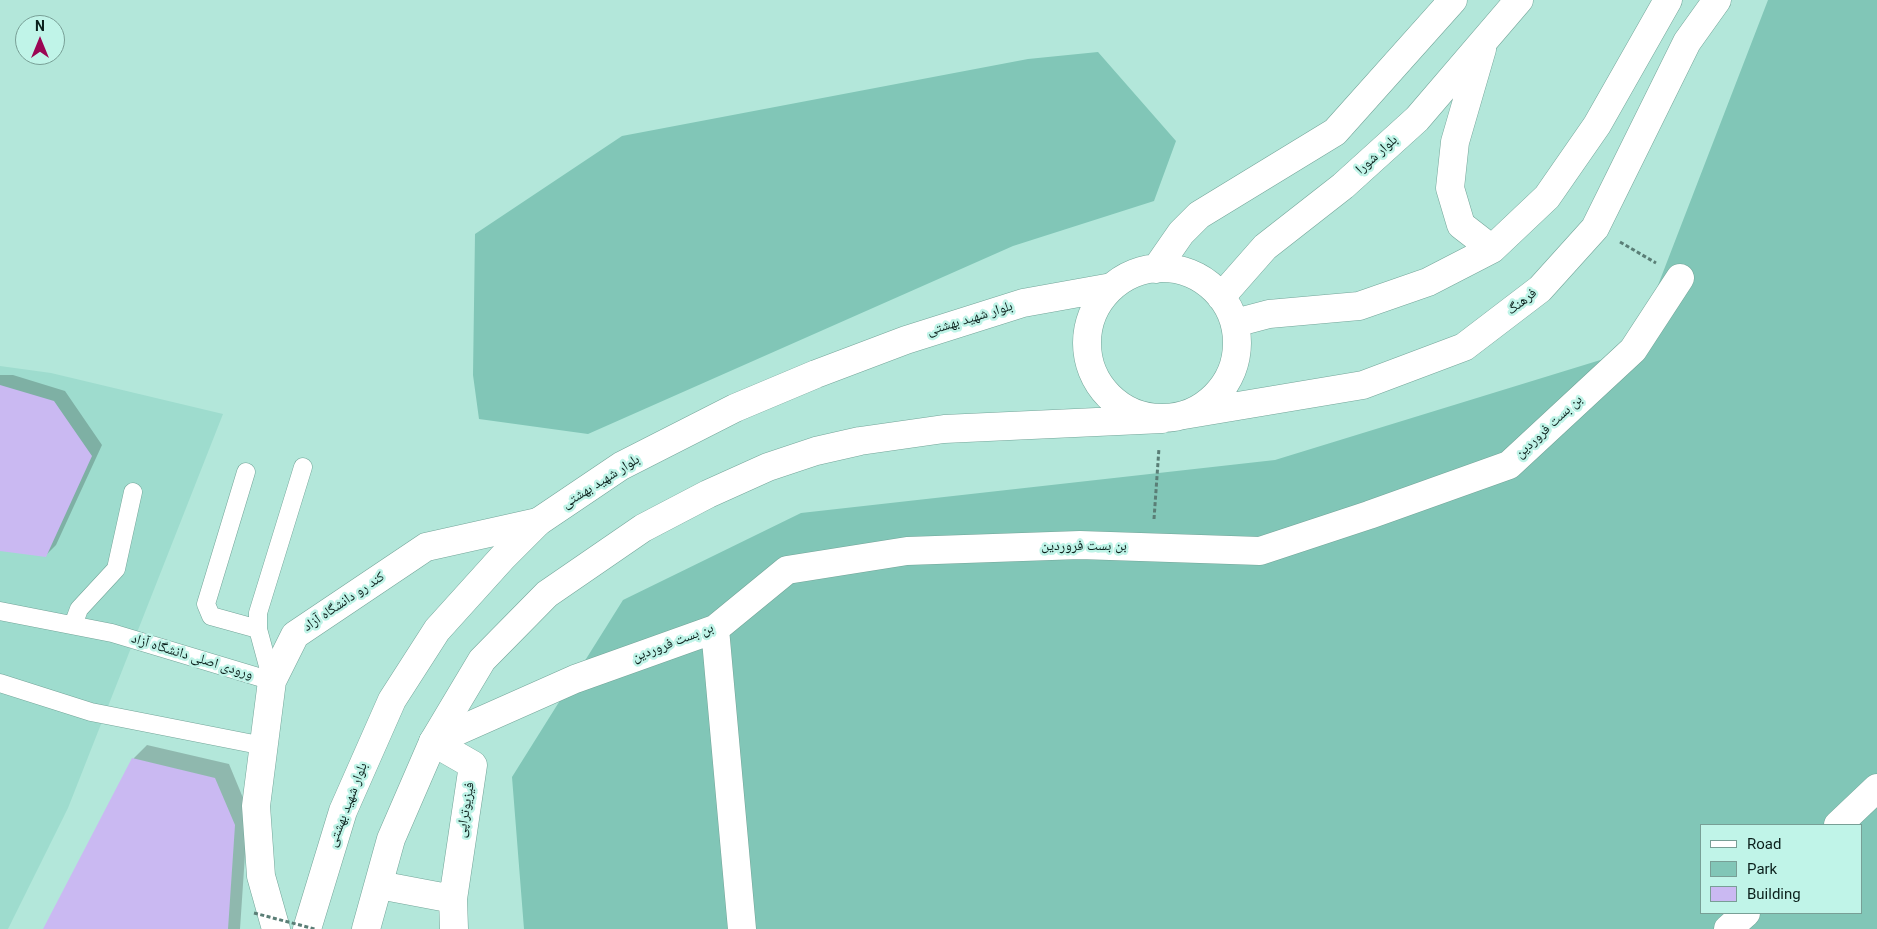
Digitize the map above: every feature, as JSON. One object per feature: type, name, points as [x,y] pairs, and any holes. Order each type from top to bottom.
[{"type":"main road","points":[[1156,269],[1181,233],[1199,215],[1335,132],[1453,0]]},
{"type":"main road","name":"بلوار شورا","points":[[1221,297],[1265,247],[1343,186],[1417,118],[1519,0]]},
{"type":"main road","points":[[1235,323],[1269,314],[1359,306],[1428,282],[1492,249],[1547,197],[1596,125],[1668,0]]},
{"type":"main road","name":"فرهنگ","points":[[1173,417],[1363,385],[1464,347],[1540,289],[1595,228],[1687,42],[1717,0]]},
{"type":"main road","points":[[1484,41],[1455,142],[1450,188],[1462,225],[1492,249]]},
{"type":"main road","points":[[366,929],[391,839],[433,742],[482,660],[547,594],[643,528],[726,486],[768,468],[816,451],[860,441],[944,429],[1173,417],[1205,405],[1222,389],[1233,369],[1238,346],[1235,323],[1221,297],[1203,280],[1180,270],[1156,269],[1133,274],[1112,288],[1098,305],[1089,325],[1087,348],[1092,370],[1102,389],[1119,405],[1139,415],[1173,417]]},
{"type":"main road","name":"بن بست فروردین","points":[[433,742],[575,679],[715,629],[787,570],[907,551],[1080,545],[1260,551],[1369,515],[1509,465],[1633,350],[1680,278]]},
{"type":"main road","name":"بلوار شهید بهشتی","points":[[307,929],[343,811],[392,700],[437,630],[502,558],[538,522],[621,466],[735,408],[816,374],[906,340],[1022,303],[1112,288]]},
{"type":"main road","name":"کند رو دانشگاه آزاد","points":[[276,929],[261,876],[256,806],[272,681],[295,635],[426,547],[538,522]]},
{"type":"main road","points":[[715,629],[742,929]]},
{"type":"main road","name":"فیزیوتراپی","points":[[433,742],[473,765],[453,899]]},
{"type":"main road","points":[[1839,824],[1877,788]]},
{"type":"main road","points":[[378,885],[453,899],[454,929]]},
{"type":"main road","points":[[1728,929],[1745,914]]},
{"type":"lane","points":[[272,681],[258,629],[258,613],[302,467]]},
{"type":"lane","points":[[246,472],[206,604],[211,616],[258,629]]},
{"type":"lane","points":[[73,625],[78,609],[116,569],[133,492]]},
{"type":"lane","name":"ورودی اصلی دانشگاه آزاد","points":[[0,611],[112,633],[272,681]]},
{"type":"lane","points":[[0,683],[91,712],[264,746]]},
{"type":"path","points":[[1595,228],[1680,278]]},
{"type":"path","points":[[1152,547],[1173,417]]},
{"type":"path","points":[[254,913],[315,929]]},
{"type":"shaded area","points":[[0,366],[51,373],[223,414],[68,808],[8,929],[0,929]]},
{"type":"green space","points":[[1768,0],[1877,0],[1877,929],[524,929],[512,777],[623,600],[801,513],[1275,460],[1633,350]]},
{"type":"green space","points":[[1098,52],[1176,141],[1154,201],[1013,246],[588,434],[479,419],[473,375],[475,234],[622,136],[1028,59]]},
{"type":"building","points":[[0,385],[54,401],[92,456],[46,557],[0,551]]},
{"type":"building","points":[[132,758],[215,778],[235,825],[228,929],[43,929]]}]
